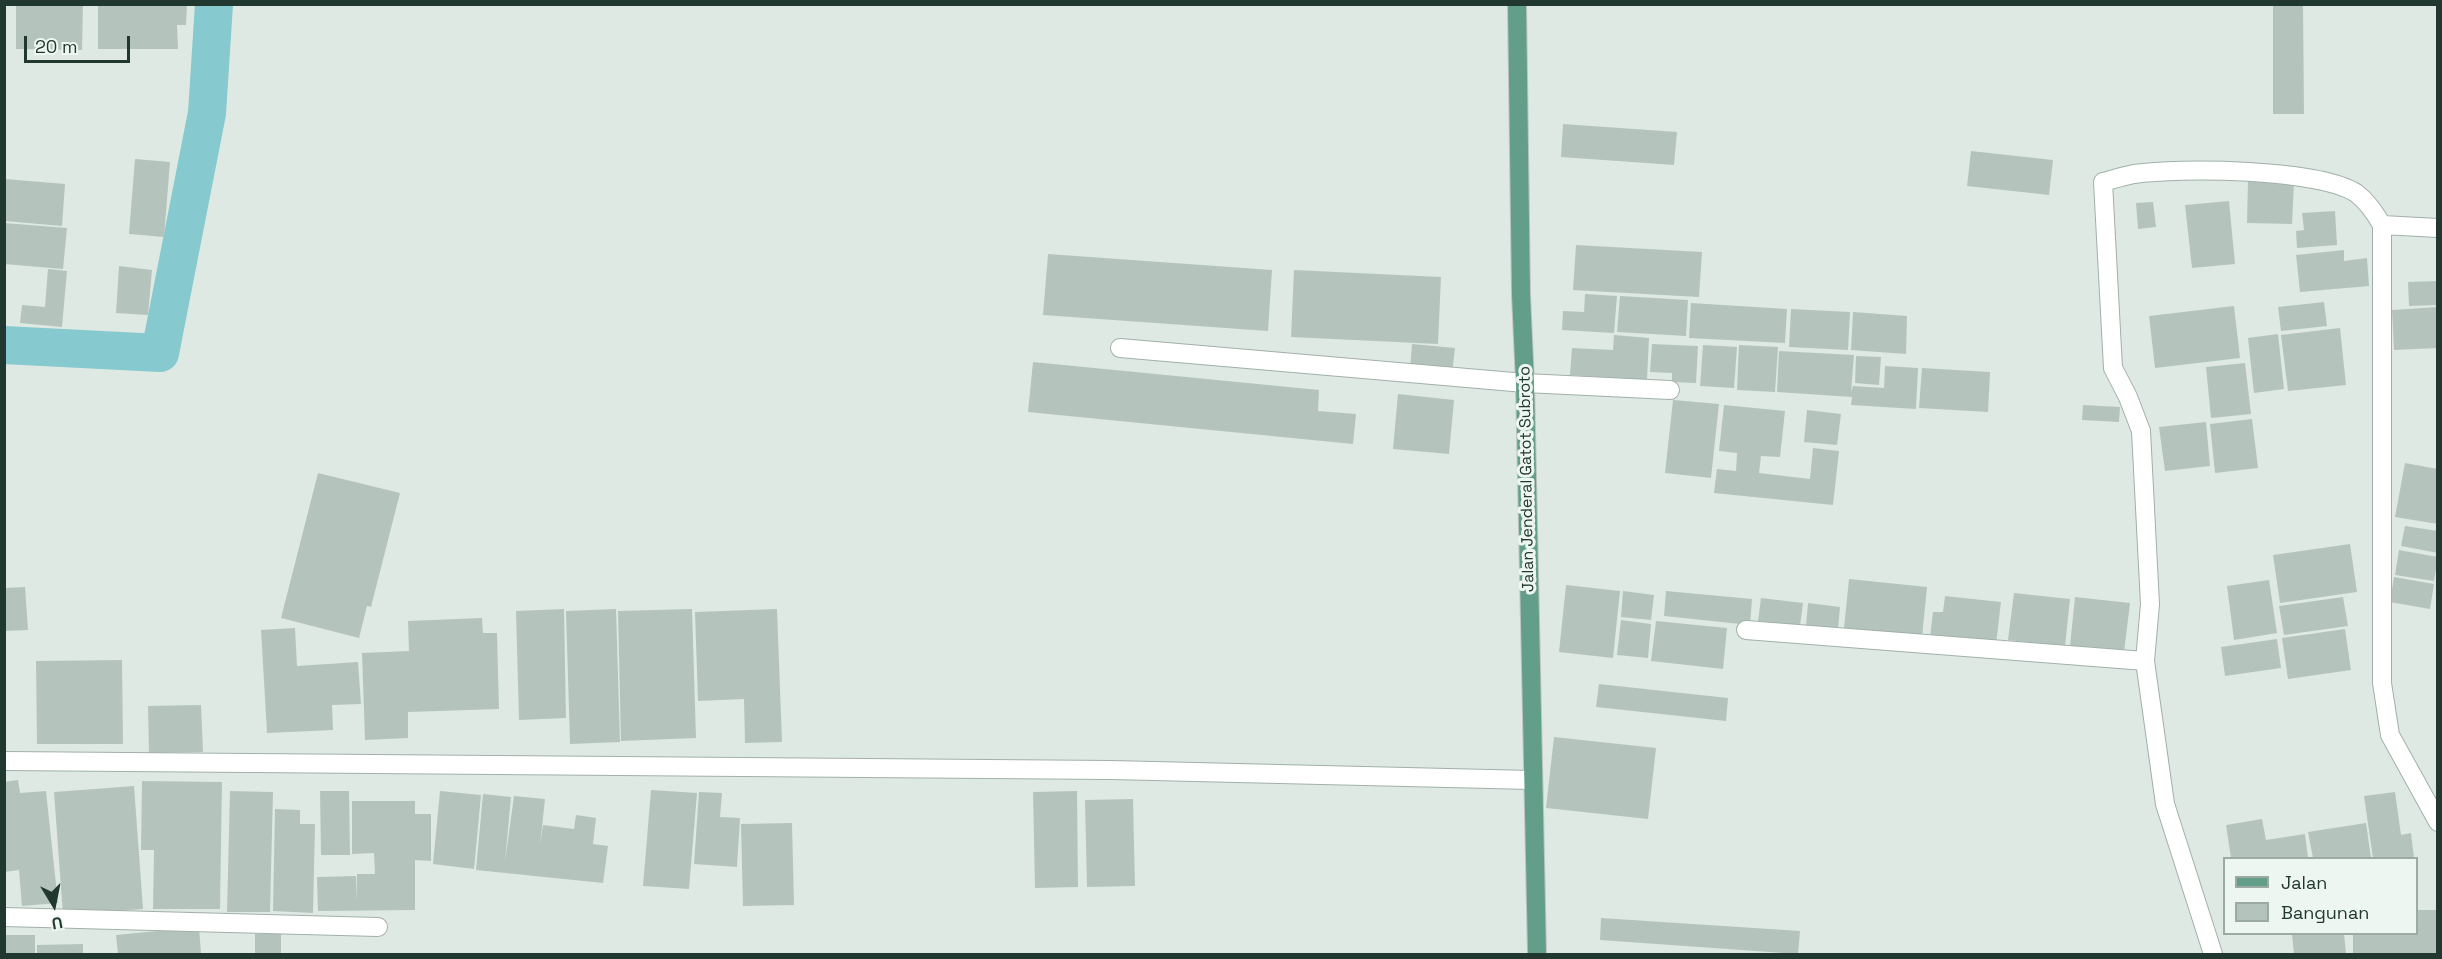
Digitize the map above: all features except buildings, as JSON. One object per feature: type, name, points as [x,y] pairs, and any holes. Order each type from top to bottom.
[{"type":"main road","name":"Jalan Jenderal Gatot Subroto","points":[[1517,4],[1521,295],[1525,383],[1537,954]]},
{"type":"street","points":[[2213,954],[2165,804],[2145,661],[2150,604],[2141,430],[2113,368],[2103,182],[2135,174],[2182,171],[2251,172],[2323,181],[2355,193],[2372,208],[2382,225],[2382,683],[2390,735],[2438,822]]},
{"type":"street","points":[[2382,225],[2438,228]]},
{"type":"street","points":[[1120,348],[1525,383],[1671,390]]},
{"type":"street","points":[[1746,630],[2145,661]]},
{"type":"street","points":[[4,761],[1111,770],[1532,780]]},
{"type":"street","points":[[4,917],[378,927]]},
{"type":"waterway","points":[[4,345],[160,353],[207,113],[214,4]]}]
